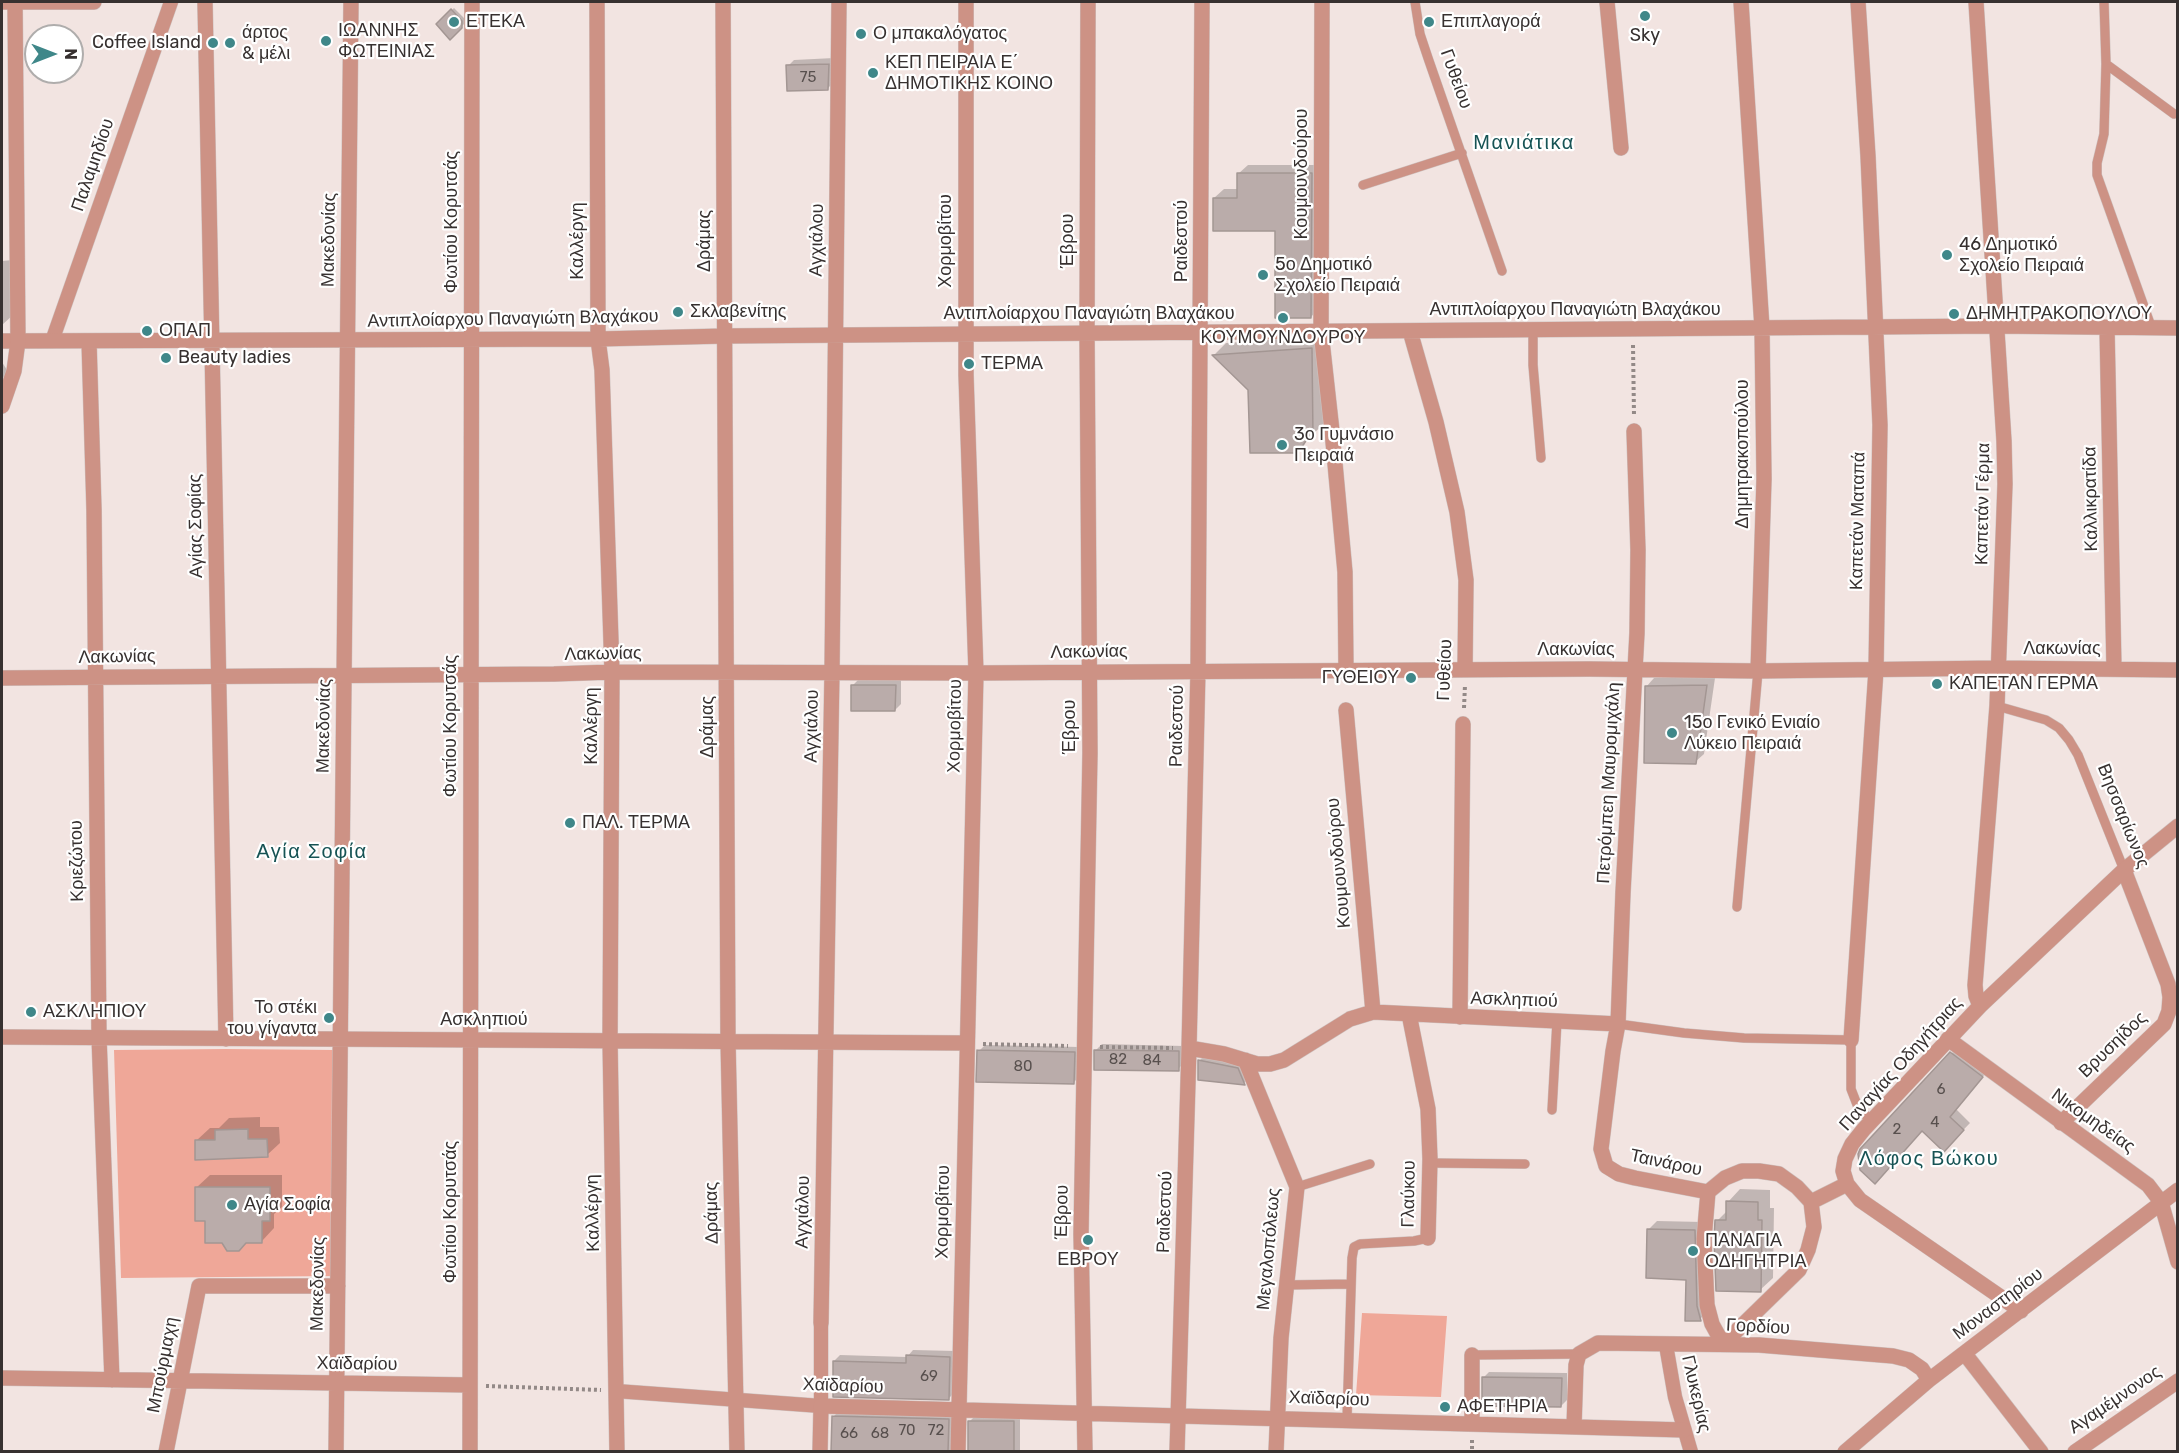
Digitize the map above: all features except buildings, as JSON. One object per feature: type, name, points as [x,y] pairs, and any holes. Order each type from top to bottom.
[{"type":"street","points":[[2,2],[94,2]]},
{"type":"street","points":[[2,406],[14,371],[18,341],[15,2]]},
{"type":"street","name":"Παλαμηδίου","points":[[52,341],[171,2]]},
{"type":"street","name":"Αγίας Σοφίας","points":[[205,2],[226,1044]]},
{"type":"street","name":"Μακεδονίας","points":[[336,1452],[351,2]]},
{"type":"street","name":"Φωτίου Κορυτσάς","points":[[470,1452],[472,2]]},
{"type":"street","name":"Καλλέργη","points":[[597,2],[598,339],[602,370],[612,672],[610,1040],[617,1452]]},
{"type":"street","name":"Δράμας","points":[[723,2],[728,1041],[736,1452]]},
{"type":"street","name":"Αγχιάλου","points":[[820,1452],[839,2]]},
{"type":"street","name":"Χορμοβίτου","points":[[958,1452],[957,1409],[976,673],[966,335],[966,2]]},
{"type":"street","name":"Έβρου","points":[[1085,1452],[1086,1412],[1080,1234],[1090,753],[1087,334],[1088,2]]},
{"type":"street","name":"Ραιδεστού","points":[[1177,1452],[1198,670],[1202,2]]},
{"type":"street","name":"Κουμουνδούρου","points":[[1322,2],[1321,332],[1345,572],[1346,670]]},
{"type":"street","points":[[1607,2],[1621,148]]},
{"type":"street","name":"Δημητρακοπούλου","points":[[1741,2],[1762,328],[1764,478],[1758,671]]},
{"type":"street","name":"Καπετάν Ματαπά","points":[[1851,1040],[1876,670],[1880,425],[1868,156],[1858,2]]},
{"type":"street","name":"Καπετάν Γέρμα","points":[[1976,2],[2005,484],[1997,706],[1975,985],[1980,1006]]},
{"type":"street","name":"Αντιπλοίαρχου Παναγιώτη Βλαχάκου","points":[[2,341],[598,339],[725,336],[1996,326],[2178,328]]},
{"type":"street","name":"Καλλικρατίδα","points":[[2107,328],[2114,669]]},
{"type":"street","name":"Γυθείου","points":[[1410,331],[1436,422],[1457,512],[1466,580],[1466,670]]},
{"type":"street","name":"Κριεζώτου","points":[[90,341],[94,510],[99,1037],[111,1380]]},
{"type":"street","name":"Πετρόμπεη Μαυρομιχάλη","points":[[1606,1166],[1601,1149],[1618,1023],[1638,597],[1634,431]]},
{"type":"street","name":"Λακωνίας","points":[[2,678],[612,672],[1758,671],[1998,668],[2178,670]]},
{"type":"street","name":"Κουμουνδούρου","points":[[1346,710],[1373,1012]]},
{"type":"street","name":"Γυθείου","points":[[1460,1017],[1463,724]]},
{"type":"street","name":"Παναγίας Οδηγήτριας","points":[[1847,1184],[1843,1172],[1852,1144],[1948,1039],[2124,870],[2178,826]]},
{"type":"street","name":"Βησσαρίωνος","points":[[2124,870],[2168,984]]},
{"type":"street","name":"Βρυσηίδος","points":[[2061,1123],[2164,1024],[2169,1011],[2168,984]]},
{"type":"street","name":"Ασκληπιού","points":[[1189,1048],[1257,1064],[1270,1064],[1284,1060],[1350,1019],[1373,1012],[1618,1023]]},
{"type":"street","name":"Γλαύκου","points":[[1409,1014],[1428,1109],[1428,1238]]},
{"type":"street","name":"Ασκληπιού","points":[[2,1037],[99,1037],[226,1044],[470,1039],[966,1043]]},
{"type":"street","name":"Νικομηδείας","points":[[1948,1039],[2061,1123],[2140,1177],[2155,1192],[2161,1202],[2178,1262]]},
{"type":"street","name":"Μεγαλοπόλεως","points":[[1245,1060],[1297,1187],[1286,1285],[1276,1452]]},
{"type":"street","name":"Ταινάρου","points":[[1606,1166],[1618,1174],[1708,1192],[1725,1178],[1742,1171],[1779,1174],[1797,1187],[1811,1202]]},
{"type":"street","points":[[1708,1192],[1704,1239],[1707,1305],[1712,1324],[1724,1344],[1799,1270],[1808,1250],[1814,1227],[1811,1202],[1847,1184],[1860,1200],[2021,1311]]},
{"type":"street","name":"Μοναστηρίου","points":[[1845,1452],[1929,1380],[2178,1190]]},
{"type":"street","name":"Μπούρμαχη","points":[[166,1452],[198,1286],[338,1286]]},
{"type":"street","name":"Γορδίου","points":[[1579,1354],[1598,1343],[1759,1345],[1893,1356],[1909,1360],[1922,1368],[1929,1380]]},
{"type":"street","name":"Γλυκερίας","points":[[1666,1345],[1683,1430],[1691,1452]]},
{"type":"street","points":[[1575,1428],[1576,1365],[1579,1354]]},
{"type":"street","points":[[1965,1354],[2042,1452]]},
{"type":"street","points":[[1472,1355],[1472,1424]]},
{"type":"street","name":"Χαϊδαρίου","points":[[2,1378],[470,1385]]},
{"type":"street","name":"Αγαμέμνονος","points":[[2075,1452],[2178,1381]]},
{"type":"street","name":"Χαϊδαρίου","points":[[616,1391],[821,1406],[1683,1430]]},
{"type":"lane","name":"Γυθείου","points":[[1415,2],[1425,50],[1502,270]]},
{"type":"lane","points":[[2104,2],[2106,64],[2104,134],[2097,163],[2097,175],[2152,329]]},
{"type":"lane","points":[[2106,64],[2174,114]]},
{"type":"lane","points":[[1363,185],[1462,153]]},
{"type":"lane","points":[[1533,330],[1533,365],[1541,458]]},
{"type":"lane","name":"Δημητρακοπούλου","points":[[1737,907],[1758,671]]},
{"type":"lane","name":"Βησσαρίωνος","points":[[1997,706],[2046,720],[2059,728],[2069,740],[2078,755],[2124,870]]},
{"type":"lane","points":[[1552,1110],[1557,1021]]},
{"type":"lane","name":"Ασκληπιού","points":[[1618,1023],[1683,1033],[1744,1038],[1851,1040]]},
{"type":"lane","points":[[1851,1040],[1851,1089],[1858,1107],[1872,1122]]},
{"type":"lane","points":[[1429,1163],[1525,1164]]},
{"type":"lane","points":[[1297,1187],[1370,1164]]},
{"type":"lane","name":"Γλαύκου","points":[[1347,1419],[1354,1247],[1360,1244],[1428,1238]]},
{"type":"lane","points":[[1286,1285],[1351,1284]]},
{"type":"lane","name":"Γορδίου","points":[[1472,1355],[1579,1354]]},
{"type":"path","points":[[1633,329],[1634,431]]},
{"type":"path","name":"Γυθείου","points":[[1463,724],[1466,670]]},
{"type":"path","points":[[470,1385],[616,1391]]},
{"type":"shaded area","points":[[114,1050],[335,1050],[334,1276],[121,1278]]},
{"type":"shaded area","points":[[1362,1313],[1447,1316],[1441,1397],[1356,1395]]},
{"type":"place","name":"Sky","points":[[1645,16]]},
{"type":"place","name":"ΕΤΕΚΑ","points":[[454,22]]},
{"type":"place","name":"Επιπλαγορά","points":[[1429,22]]},
{"type":"place","name":"Ο μπακαλόγατος","points":[[861,34]]},
{"type":"place","name":"ΙΩΑΝΝΗΣ ΦΩΤΕΙΝΙΑΣ","points":[[326,41]]},
{"type":"place","name":"Coffee Island","points":[[213,43]]},
{"type":"place","name":"άρτος & μέλι","points":[[230,43]]},
{"type":"place","name":"ΚΕΠ ΠΕΙΡΑΙΑ Ε΄ ΔΗΜΟΤΙΚΗΣ ΚΟΙΝΟ","points":[[873,73]]},
{"type":"place","name":"46 Δημοτικό Σχολείο Πειραιά","points":[[1947,255]]},
{"type":"place","name":"5ο Δημοτικό Σχολείο Πειραιά","points":[[1263,275]]},
{"type":"place","name":"Σκλαβενίτης","points":[[678,312]]},
{"type":"place","name":"ΔΗΜΗΤΡΑΚΟΠΟΥΛΟΥ","points":[[1954,314]]},
{"type":"place","name":"ΚΟΥΜΟΥΝΔΟΥΡΟΥ","points":[[1283,318]]},
{"type":"place","name":"ΟΠΑΠ","points":[[147,331]]},
{"type":"place","name":"Beauty ladies","points":[[166,358]]},
{"type":"place","name":"ΤΕΡΜΑ","points":[[969,364]]},
{"type":"place","name":"3ο Γυμνάσιο Πειραιά","points":[[1282,445]]},
{"type":"place","name":"ΓΥΘΕΙΟΥ","points":[[1411,678]]},
{"type":"place","name":"ΚΑΠΕΤΑΝ ΓΕΡΜΑ","points":[[1937,684]]},
{"type":"place","name":"15ο Γενικό Ενιαίο Λύκειο Πειραιά","points":[[1672,733]]},
{"type":"place","name":"ΠΑΛ. ΤΕΡΜΑ","points":[[570,823]]},
{"type":"place","name":"ΑΣΚΛΗΠΙΟΥ","points":[[31,1012]]},
{"type":"place","name":"Το στέκι του γίγαντα","points":[[329,1018]]},
{"type":"place","name":"Αγία Σοφία","points":[[232,1205]]},
{"type":"place","name":"ΕΒΡΟΥ","points":[[1088,1240]]},
{"type":"place","name":"ΠΑΝΑΓΙΑ ΟΔΗΓΗΤΡΙΑ","points":[[1693,1251]]},
{"type":"place","name":"ΑΦΕΤΗΡΙΑ","points":[[1445,1407]]},
{"type":"district","name":"Μανιάτικα","points":[[1524,143]]},
{"type":"district","name":"Αγία Σοφία","points":[[312,852]]},
{"type":"district","name":"Λόφος Βώκου","points":[[1929,1159]]}]
